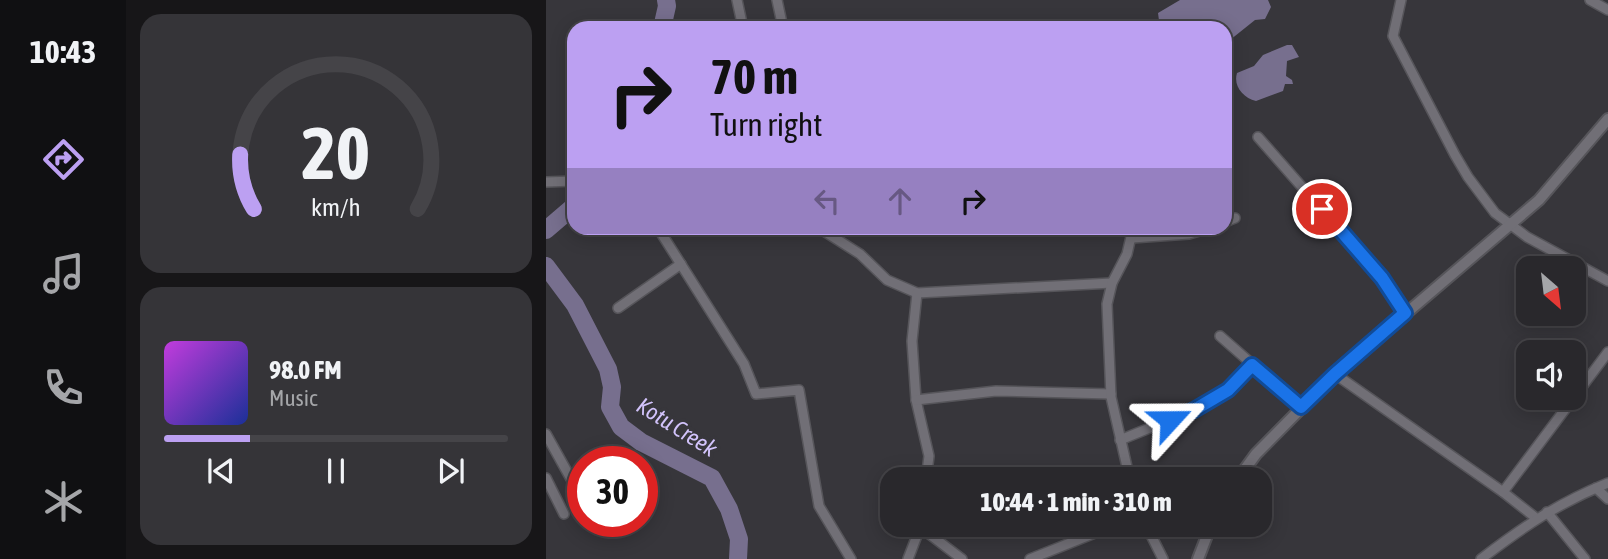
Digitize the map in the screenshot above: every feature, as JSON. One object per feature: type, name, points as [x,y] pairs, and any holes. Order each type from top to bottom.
[{"type":"street","points":[[737,0],[742,21]]},
{"type":"street","points":[[777,0],[782,21]]},
{"type":"street","points":[[1401,0],[1393,36],[1468,177],[1495,213],[1509,225],[1608,281]]},
{"type":"street","points":[[1590,0],[1608,10]]},
{"type":"street","points":[[1246,467],[1335,374],[1539,200],[1608,119]]},
{"type":"street","points":[[1258,137],[1375,269],[1405,313]]},
{"type":"street","points":[[546,182],[567,181]]},
{"type":"street","points":[[662,235],[744,364],[756,394],[799,390],[819,506],[851,559]]},
{"type":"street","points":[[830,235],[860,254],[887,280],[917,293],[1112,283]]},
{"type":"street","points":[[1127,467],[1111,394],[1107,304],[1112,283],[1127,254],[1132,235]]},
{"type":"street","points":[[618,308],[681,264]]},
{"type":"street","points":[[917,293],[912,341],[916,400],[929,456],[928,467]]},
{"type":"street","points":[[1220,337],[1301,407]]},
{"type":"street","points":[[1503,492],[1608,352]]},
{"type":"street","points":[[1120,440],[1194,410],[1228,390],[1252,365]]},
{"type":"street","points":[[1335,374],[1536,518]]},
{"type":"street","points":[[916,400],[996,391],[1111,394]]},
{"type":"street","points":[[546,434],[567,472]]},
{"type":"street","points":[[546,478],[564,514]]},
{"type":"street","points":[[1481,559],[1536,518],[1608,483]]},
{"type":"street","points":[[1596,488],[1608,499]]},
{"type":"street","points":[[1547,512],[1585,559]]},
{"type":"street","points":[[908,559],[917,537]]},
{"type":"street","points":[[935,537],[962,559]]},
{"type":"street","points":[[1030,559],[1085,537]]},
{"type":"street","points":[[1152,537],[1163,559]]},
{"type":"street","points":[[1199,559],[1207,537]]},
{"type":"shaded area","points":[[1180,0],[1268,0],[1271,7],[1265,19],[1255,20],[1232,38],[1232,21],[1159,21],[1158,13]]},
{"type":"shaded area","points":[[1292,45],[1299,57],[1287,61],[1286,76],[1293,84],[1285,84],[1283,91],[1256,101],[1243,94],[1236,82],[1237,73],[1254,66],[1263,55]]},
{"type":"waterway","name":"Kotu Creek","points":[[664,21],[666,0]]},
{"type":"waterway","name":"Kotu Creek","points":[[546,230],[567,212]]},
{"type":"waterway","name":"Kotu Creek","points":[[546,266],[575,305],[608,369],[612,387],[610,407],[621,427],[641,442],[712,478],[729,509],[739,539],[738,559]]},
{"type":"route","points":[[1170,420],[1194,410],[1228,390],[1252,365],[1301,407],[1405,313],[1382,278],[1322,209]]}]
